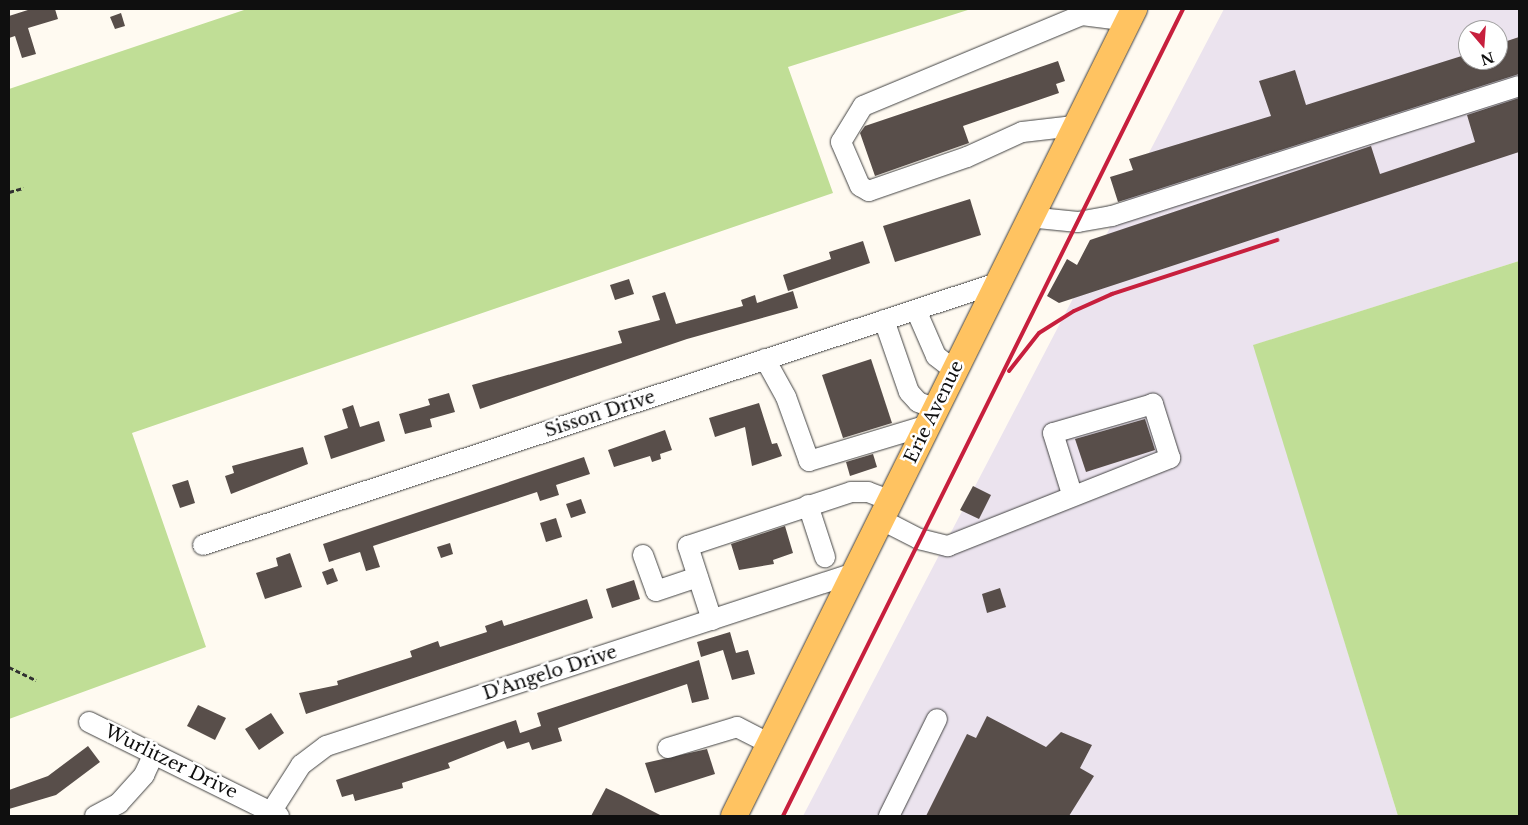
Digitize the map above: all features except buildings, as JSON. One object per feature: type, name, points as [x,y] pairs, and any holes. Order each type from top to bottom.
[{"type":"main road","name":"Erie Avenue","points":[[734,816],[857,572],[1028,217],[1131,15]]},
{"type":"street","points":[[1074,126],[1022,132],[967,157],[869,191],[860,186],[841,142],[863,106],[1082,15],[1131,15]]},
{"type":"street","points":[[1028,217],[1078,222],[1112,216],[1519,86]]},
{"type":"street","name":"Sisson Drive","points":[[203,545],[997,283]]},
{"type":"street","points":[[916,310],[936,356],[954,370]]},
{"type":"street","points":[[765,359],[786,397],[809,461],[932,417],[909,392],[884,320]]},
{"type":"street","points":[[712,620],[688,546],[808,505],[852,492],[868,492],[919,539],[948,546],[1072,494],[1170,458],[1153,404],[1054,433],[1072,494]]},
{"type":"street","points":[[808,505],[825,557]]},
{"type":"street","points":[[643,555],[656,591],[698,577]]},
{"type":"street","name":"D'Angelo Drive","points":[[275,814],[301,765],[326,746],[857,572]]},
{"type":"street","points":[[889,816],[937,719]]},
{"type":"street","name":"Wurlitzer Drive","points":[[89,722],[275,814]]},
{"type":"street","points":[[668,748],[737,727],[770,744]]},
{"type":"street","points":[[95,816],[120,803],[144,775],[154,754]]},
{"type":"path","points":[[9,192],[23,188]]},
{"type":"path","points":[[9,667],[36,680]]},
{"type":"shaded area","points":[[1224,9],[1519,9],[1519,261],[1254,345],[1398,816],[803,816]]},
{"type":"green space","points":[[247,9],[971,9],[788,67],[833,193],[132,433],[206,647],[9,719],[9,89]]},
{"type":"green space","points":[[1519,261],[1519,816],[1398,816],[1253,345]]},
{"type":"railway","points":[[783,816],[1183,9]]},
{"type":"railway","points":[[1009,371],[1039,333],[1074,311],[1112,294],[1277,240]]}]
